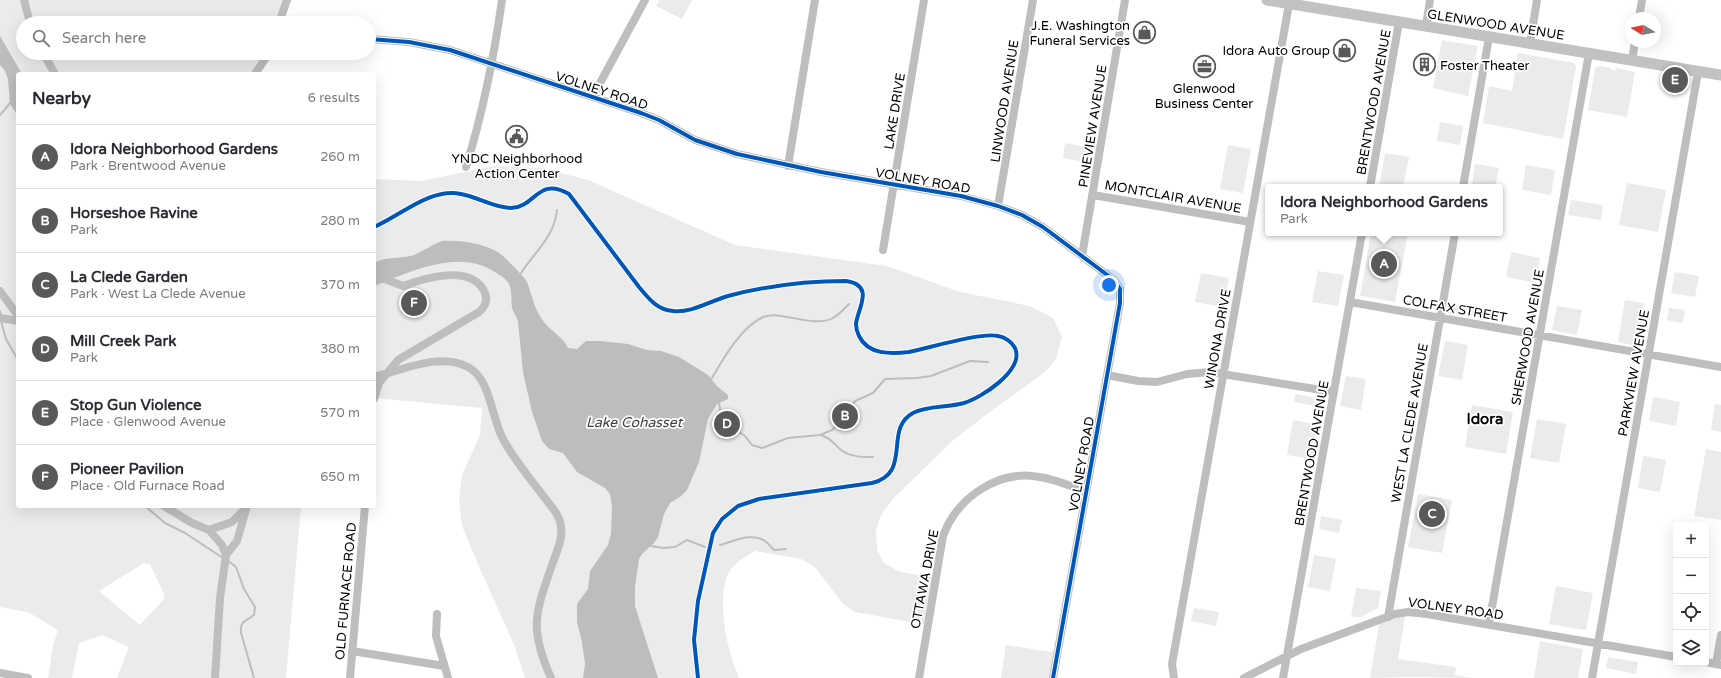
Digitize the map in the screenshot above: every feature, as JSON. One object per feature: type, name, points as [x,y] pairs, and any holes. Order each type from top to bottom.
[{"type":"main road","name":"GLENWOOD AVENUE","points":[[1267,0],[1289,4],[1321,4],[1399,22],[1721,75]]},
{"type":"street","points":[[24,0],[28,16]]},
{"type":"street","points":[[282,16],[287,0]]},
{"type":"street","points":[[466,167],[480,119],[492,63],[502,0]]},
{"type":"street","points":[[593,96],[646,0]]},
{"type":"street","points":[[788,166],[815,0]]},
{"type":"street","name":"LAKE DRIVE","points":[[883,250],[924,0]]},
{"type":"street","name":"LINWOOD AVENUE","points":[[998,206],[1033,0]]},
{"type":"street","name":"PINEVIEW AVENUE","points":[[1082,256],[1125,0]]},
{"type":"street","points":[[1426,26],[1430,0]]},
{"type":"street","points":[[1530,43],[1537,0]]},
{"type":"street","points":[[1640,12],[1642,0]]},
{"type":"street","name":"WINONA DRIVE","points":[[1174,678],[1172,664],[1289,4]]},
{"type":"street","name":"BRENTWOOD AVENUE","points":[[1371,184],[1399,22]]},
{"type":"street","points":[[1464,184],[1489,37]]},
{"type":"street","name":"VOLNEY ROAD","points":[[376,40],[433,46],[492,63],[593,96],[658,120],[712,147],[788,166],[961,196],[998,206],[1022,215],[1043,227],[1114,280],[1120,289],[1120,303],[1053,678]]},
{"type":"street","points":[[1632,60],[1634,48]]},
{"type":"street","name":"SHERWOOD AVENUE","points":[[1488,624],[1589,53]]},
{"type":"street","points":[[47,60],[54,72]]},
{"type":"street","points":[[256,72],[266,60]]},
{"type":"street","name":"PARKVIEW AVENUE","points":[[1592,678],[1698,72]]},
{"type":"street","name":"MONTCLAIR AVENUE","points":[[1093,195],[1250,222]]},
{"type":"street","name":"BRENTWOOD AVENUE","points":[[1283,678],[1361,236]]},
{"type":"street","name":"WEST LA CLEDE AVENUE","points":[[1388,617],[1454,236]]},
{"type":"street","points":[[376,277],[404,286],[427,278],[461,276],[472,280],[479,285],[485,294],[486,300],[484,307],[479,312],[406,354],[394,363],[379,383],[376,393]]},
{"type":"street","points":[[0,291],[16,319]]},
{"type":"street","name":"COLFAX STREET","points":[[1350,302],[1721,367]]},
{"type":"street","points":[[0,318],[16,319]]},
{"type":"street","points":[[376,376],[426,363],[440,361],[468,367],[482,379],[487,390],[495,420],[503,439],[514,458],[559,519],[561,525],[560,539],[539,605],[536,623],[536,632],[540,652],[551,678]]},
{"type":"street","points":[[1107,375],[1150,382],[1202,372],[1334,392]]},
{"type":"street","name":"OTTAWA DRIVE","points":[[919,678],[943,536],[949,520],[961,504],[972,494],[986,486],[1008,478],[1023,476],[1040,476],[1086,492]]},
{"type":"street","points":[[167,508],[192,524],[209,530],[222,545],[226,556]]},
{"type":"street","points":[[209,530],[232,522],[246,508]]},
{"type":"street","points":[[215,678],[221,588],[226,556],[237,541],[247,508]]},
{"type":"street","name":"OLD FURNACE ROAD","points":[[350,678],[365,508]]},
{"type":"street","name":"VOLNEY ROAD","points":[[1244,678],[1288,655],[1397,613],[1408,612],[1488,624],[1673,656]]},
{"type":"street","points":[[437,614],[436,636],[448,678]]},
{"type":"street","points":[[1718,665],[1721,635]]},
{"type":"street","points":[[352,651],[444,666]]},
{"type":"street","points":[[0,673],[28,678]]},
{"type":"shaded area","points":[[0,0],[287,0],[282,16],[16,16],[16,60],[266,60],[257,72],[16,72],[16,508],[301,508],[286,678],[117,678],[129,647],[102,635],[79,643],[72,678],[48,678],[53,645],[58,630],[28,612],[0,607]],"holes":[[[144,563],[150,564],[164,594],[164,599],[140,625],[99,591]]]},
{"type":"shaded area","points":[[659,0],[692,0],[682,19],[656,6]]},
{"type":"shaded area","points":[[1442,40],[1478,46],[1468,96],[1433,88]]},
{"type":"shaded area","points":[[1518,53],[1574,63],[1576,67],[1563,139],[1483,123],[1489,86],[1512,91]]},
{"type":"shaded area","points":[[1600,66],[1611,68],[1611,70],[1615,71],[1616,68],[1635,72],[1627,117],[1588,110],[1595,68]]},
{"type":"shaded area","points":[[1440,122],[1463,126],[1460,145],[1437,141]]},
{"type":"shaded area","points":[[1065,143],[1092,148],[1090,163],[1063,158]]},
{"type":"shaded area","points":[[1228,145],[1251,149],[1243,193],[1220,189]]},
{"type":"shaded area","points":[[1385,153],[1409,157],[1404,184],[1380,184]]},
{"type":"shaded area","points":[[1475,164],[1499,168],[1496,184],[1472,184]]},
{"type":"shaded area","points":[[1526,165],[1555,170],[1551,195],[1522,190]]},
{"type":"shaded area","points":[[493,166],[542,168],[588,180],[735,245],[887,266],[960,292],[1030,306],[1053,318],[1062,337],[1056,359],[1045,372],[951,442],[892,500],[881,515],[876,530],[877,550],[884,563],[900,572],[935,578],[927,625],[855,612],[843,604],[815,567],[801,559],[755,551],[740,560],[731,568],[726,579],[724,591],[723,613],[725,632],[739,678],[525,678],[515,647],[462,526],[459,500],[462,475],[480,435],[482,408],[376,398],[379,383],[376,379],[376,179],[422,181]]},
{"type":"shaded area","points":[[1627,183],[1666,190],[1658,232],[1619,225]]},
{"type":"shaded area","points":[[1571,200],[1603,205],[1601,220],[1568,215]]},
{"type":"shaded area","points":[[1370,236],[1407,236],[1395,302],[1360,296]]},
{"type":"shaded area","points":[[1511,252],[1540,258],[1536,283],[1506,277]]},
{"type":"shaded area","points":[[1318,271],[1344,275],[1338,306],[1312,302]]},
{"type":"shaded area","points":[[1675,272],[1699,276],[1695,297],[1671,293]]},
{"type":"shaded area","points":[[1201,273],[1229,278],[1224,307],[1195,302]]},
{"type":"shaded area","points":[[1625,300],[1644,303],[1637,346],[1618,342]]},
{"type":"shaded area","points":[[1451,304],[1477,308],[1476,317],[1449,312]]},
{"type":"shaded area","points":[[1557,306],[1582,310],[1577,335],[1552,330]]},
{"type":"shaded area","points":[[1669,308],[1685,310],[1683,323],[1667,320]]},
{"type":"shaded area","points":[[1445,341],[1468,345],[1462,380],[1438,376]]},
{"type":"shaded area","points":[[1346,376],[1366,379],[1361,410],[1340,406]]},
{"type":"shaded area","points":[[1295,394],[1322,399],[1321,407],[1294,402]]},
{"type":"shaded area","points":[[1653,397],[1680,402],[1676,426],[1649,421]]},
{"type":"shaded area","points":[[1715,404],[1721,405],[1721,432],[1711,430]]},
{"type":"shaded area","points":[[1472,405],[1513,412],[1506,454],[1465,447]]},
{"type":"shaded area","points":[[1537,419],[1566,424],[1559,463],[1530,458]]},
{"type":"shaded area","points":[[1293,420],[1318,425],[1312,459],[1287,455]]},
{"type":"shaded area","points":[[1706,449],[1721,452],[1721,520],[1694,516]]},
{"type":"shaded area","points":[[1643,456],[1666,460],[1660,492],[1638,488]]},
{"type":"shaded area","points":[[1418,494],[1452,500],[1442,553],[1408,547]]},
{"type":"shaded area","points":[[1321,516],[1342,520],[1339,533],[1319,529]]},
{"type":"shaded area","points":[[1314,555],[1336,559],[1330,591],[1308,587]]},
{"type":"shaded area","points":[[1556,586],[1593,593],[1586,630],[1549,624]]},
{"type":"shaded area","points":[[1356,588],[1381,591],[1378,608],[1361,617],[1351,617]]},
{"type":"shaded area","points":[[1194,608],[1219,612],[1216,626],[1191,621]]},
{"type":"shaded area","points":[[1406,612],[1398,659],[1456,667],[1455,675],[1472,678],[1370,678],[1380,619]]},
{"type":"shaded area","points":[[1540,641],[1583,649],[1578,678],[1534,678]]},
{"type":"shaded area","points":[[1006,645],[1057,653],[1053,678],[1001,678]]},
{"type":"shaded area","points":[[1608,657],[1638,662],[1636,674],[1606,668]]},
{"type":"water","points":[[0,36],[21,72],[16,72],[16,113],[10,104],[8,79],[5,71],[0,65]]},
{"type":"water","name":"Lake Cohasset","points":[[443,241],[456,241],[475,244],[494,250],[502,255],[527,282],[539,315],[548,327],[563,340],[568,348],[577,349],[586,341],[600,341],[628,344],[647,350],[661,351],[679,357],[708,375],[718,387],[728,395],[728,399],[717,404],[708,419],[699,462],[687,490],[680,497],[670,503],[664,514],[658,537],[639,559],[635,587],[635,606],[658,678],[583,678],[585,664],[577,622],[577,604],[588,589],[590,571],[608,545],[611,534],[612,507],[610,494],[605,488],[577,472],[563,453],[549,449],[542,441],[532,412],[523,372],[518,322],[512,308],[511,290],[508,282],[495,272],[480,265],[465,262],[450,262],[419,269],[376,285],[376,262],[389,258],[414,255]]},
{"type":"waterway","points":[[0,115],[11,102]]},
{"type":"waterway","points":[[521,273],[548,236],[552,229],[557,210]]},
{"type":"waterway","points":[[712,378],[733,344],[747,328],[763,317],[778,315],[810,321],[823,321],[835,317],[849,304]]},
{"type":"waterway","points":[[0,311],[1,316]]},
{"type":"waterway","points":[[1,321],[6,339],[16,356]]},
{"type":"waterway","points":[[719,403],[721,415],[727,424],[745,436],[752,445],[762,448],[788,438],[820,435],[832,430],[843,421],[855,401],[873,393],[885,379],[931,376],[970,361],[988,362]]},
{"type":"waterway","points":[[821,435],[830,439],[841,450],[848,454],[873,457]]},
{"type":"waterway","points":[[147,508],[165,523],[185,533],[223,558]]},
{"type":"waterway","points":[[720,545],[743,538],[754,537],[765,541],[774,550],[786,549]]},
{"type":"waterway","points":[[651,546],[663,548],[675,547],[687,540],[705,547]]},
{"type":"waterway","points":[[227,560],[236,567],[244,589],[255,607],[254,615],[242,623],[241,626],[241,633],[254,678]]},
{"type":"cycle path","points":[[376,40],[409,42],[450,50],[641,113],[659,120],[695,140],[737,154],[821,172],[961,196],[998,206],[1022,215],[1043,227],[1114,280],[1120,289],[1120,303],[1053,678]]},
{"type":"cycle path","points":[[376,226],[427,198],[438,195],[450,193],[461,194],[505,208],[511,208],[526,203],[544,190],[550,188],[559,189],[569,194],[639,287],[653,303],[667,310],[687,310],[742,292],[772,287],[802,283],[846,281],[855,283],[860,287],[863,293],[856,328],[863,342],[874,350],[888,353],[909,352],[968,338],[990,335],[1003,337],[1014,346],[1016,356],[1014,365],[1008,374],[990,389],[964,403],[919,410],[904,420],[900,429],[895,461],[891,470],[884,478],[872,483],[759,499],[738,506],[722,519],[713,533],[698,601],[694,640],[698,678]]},
{"type":"place","name":"J.E. Washington Funeral Services","points":[[1145,32]]},
{"type":"place","name":"Idora Auto Group","points":[[1345,50]]},
{"type":"place","name":"Foster Theater","points":[[1424,65]]},
{"type":"place","name":"Glenwood Business Center","points":[[1204,66]]},
{"type":"place","name":"Stop Gun Violence","points":[[1675,80]]},
{"type":"place","name":"YNDC Neighborhood Action Center","points":[[517,136]]},
{"type":"place","name":"Idora Neighborhood Gardens","points":[[1384,264]]},
{"type":"place","name":"Pioneer Pavilion","points":[[414,303]]},
{"type":"place","name":"Horseshoe Ravine","points":[[845,416]]},
{"type":"place","name":"Mill Creek Park","points":[[727,424]]},
{"type":"place","name":"La Clede Garden","points":[[1432,514]]},
{"type":"district","name":"Idora","points":[[1485,419]]}]
